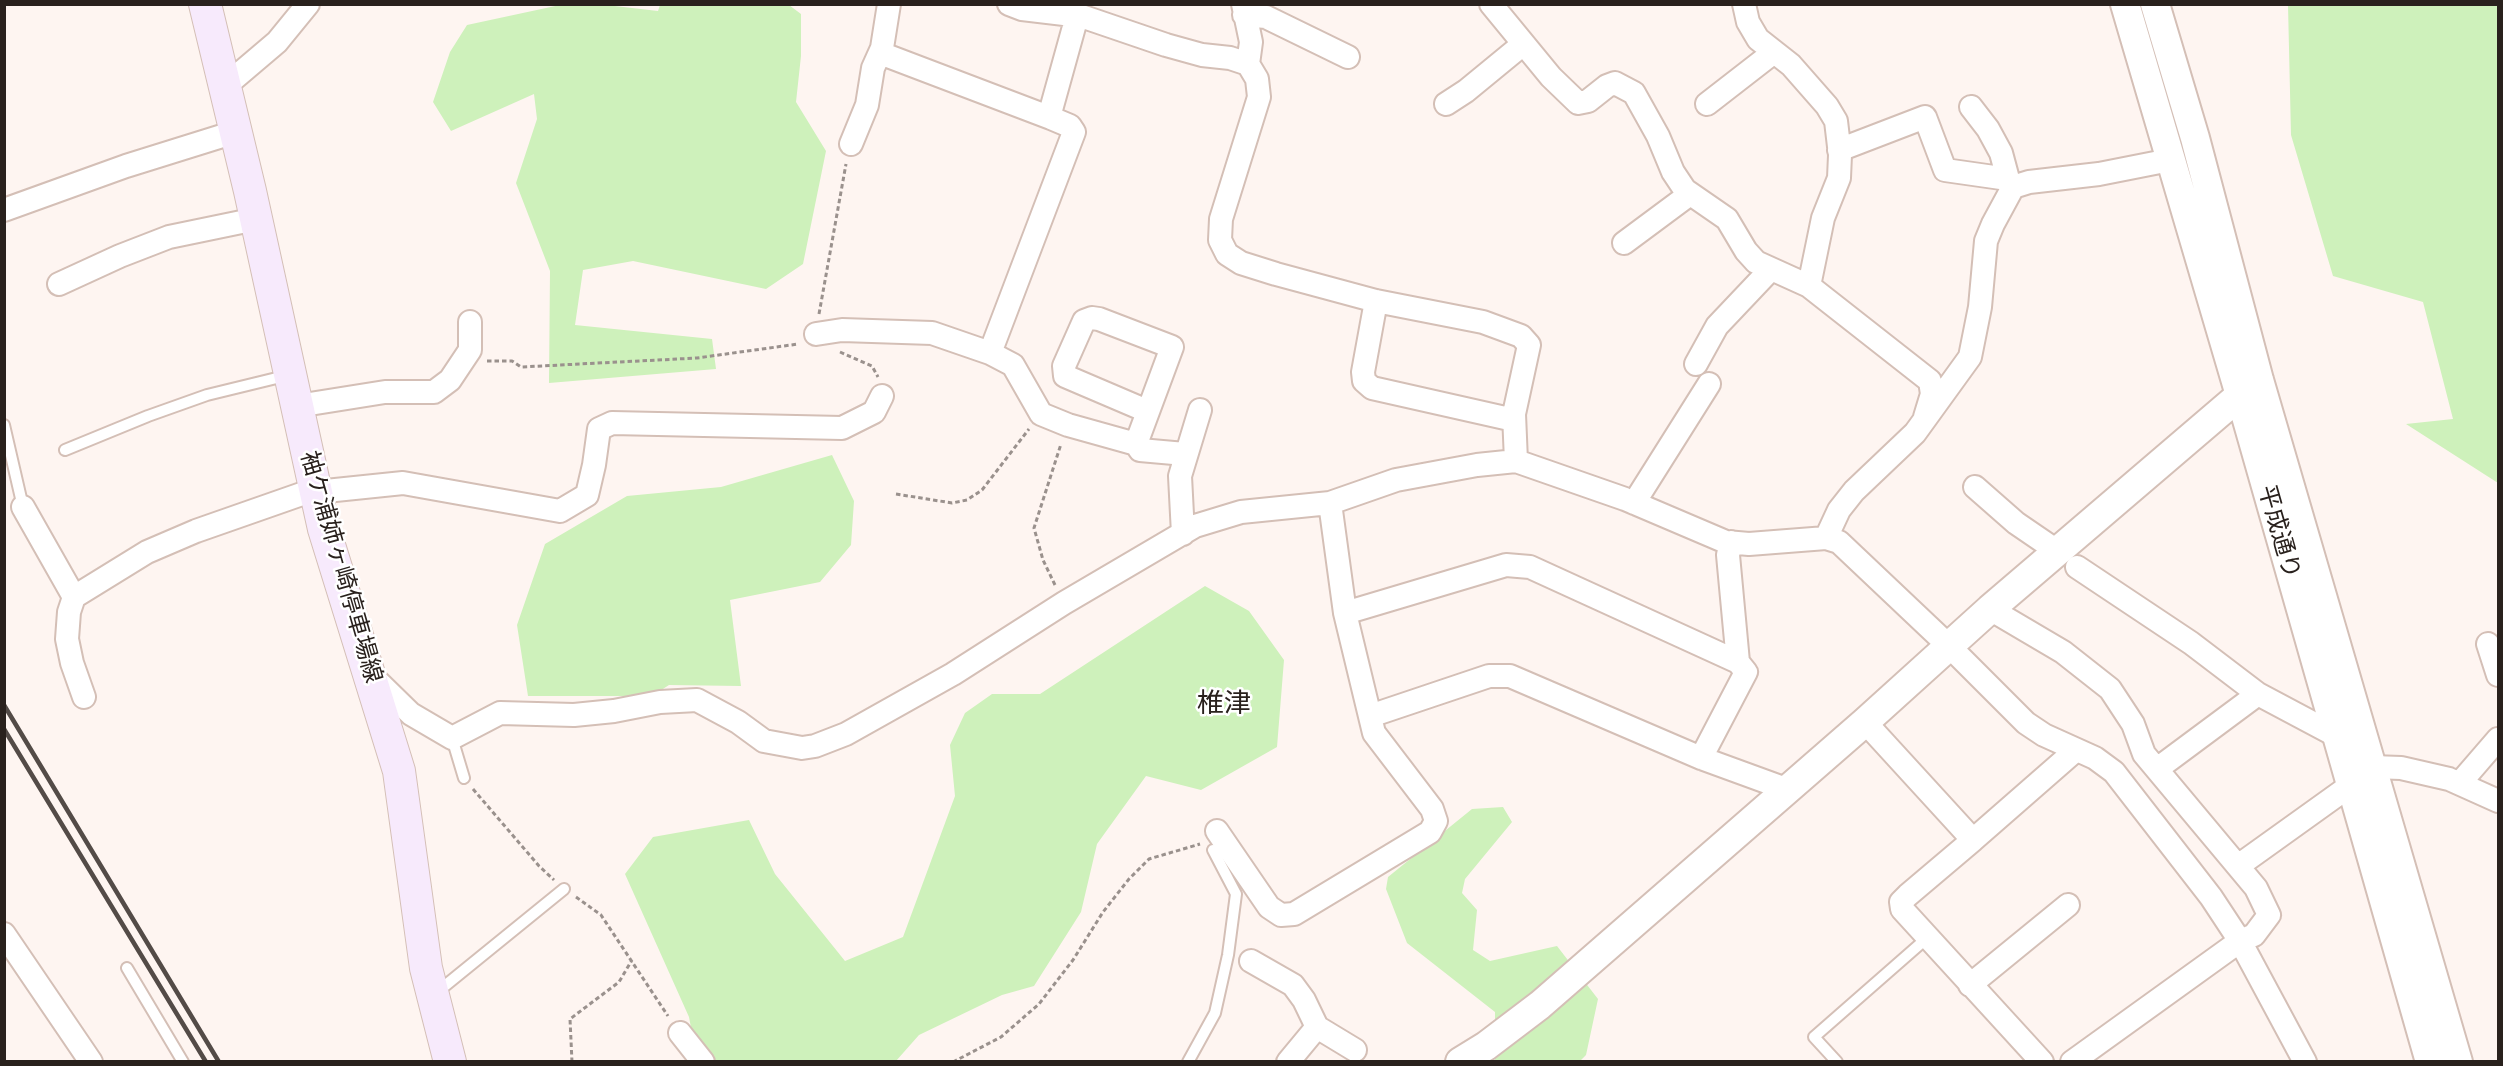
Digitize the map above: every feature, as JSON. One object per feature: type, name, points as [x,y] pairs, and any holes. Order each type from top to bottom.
[{"type":"main road","name":"袖ケ浦姉ヶ崎停車場線","points":[[205,4],[256,219],[324,529],[399,771],[426,968],[450,1062]]},
{"type":"street","points":[[224,87],[277,42],[308,4]]},
{"type":"street","points":[[851,144],[867,105],[873,68],[880,53],[889,4]]},
{"type":"street","points":[[1009,4],[1022,9],[1077,16],[1166,45],[1248,64]]},
{"type":"street","points":[[1491,4],[1522,45],[1551,78],[1578,103],[1588,101],[1607,86],[1615,83],[1634,93],[1658,136],[1673,172],[1690,194],[1726,219],[1746,251],[1756,262],[1809,286],[1930,381],[1932,394],[1925,417]]},
{"type":"street","points":[[1744,4],[1748,22],[1758,39],[1791,65],[1827,106],[1836,121],[1839,178],[1823,218],[1809,286]]},
{"type":"street","name":"平成通り","points":[[2125,4],[2170,160],[2250,387],[2372,767],[2458,1062]]},
{"type":"street","name":"平成通り","points":[[2155,4],[2196,138],[2250,387],[2337,736],[2430,1062]]},
{"type":"street","points":[[1348,57],[1266,17],[1244,10],[1251,42],[1248,64],[1257,79],[1259,97],[1221,219],[1220,240],[1227,254],[1241,263],[1376,301],[1483,322],[1521,336],[1529,345],[1514,420],[1516,461]]},
{"type":"street","points":[[1049,117],[1077,16]]},
{"type":"street","points":[[1446,104],[1466,91],[1522,45]]},
{"type":"street","points":[[1707,104],[1774,52]]},
{"type":"street","points":[[880,53],[1049,117],[1071,126],[1074,132],[990,353]]},
{"type":"street","points":[[1826,538],[1839,510],[1854,491],[1915,433],[1925,417],[1952,385],[1970,357],[1980,307],[1986,241],[2011,183],[1993,137],[1971,107]]},
{"type":"street","points":[[1839,150],[1925,117],[1945,170],[2011,183],[2099,174],[2170,160]]},
{"type":"street","points":[[4,210],[126,166],[235,132]]},
{"type":"street","points":[[1624,243],[1690,194]]},
{"type":"street","points":[[59,284],[169,237],[256,219]]},
{"type":"street","points":[[1696,364],[1717,326],[1760,284],[1771,269]]},
{"type":"street","points":[[1376,301],[1363,372],[1364,381],[1372,388],[1514,420]]},
{"type":"street","points":[[1136,444],[1172,347],[1099,319],[1092,318],[1084,321],[1064,366],[1065,376],[1147,411]]},
{"type":"street","points":[[297,406],[385,392],[434,392],[450,380],[470,350],[470,322]]},
{"type":"street","points":[[816,337],[842,330],[932,333],[990,353],[1012,365],[1041,414],[1068,425],[1136,444],[1140,450],[1185,454]]},
{"type":"street","points":[[1634,503],[1709,384]]},
{"type":"street","points":[[1460,1062],[1486,1046],[1540,1005],[1865,722],[1990,609],[2067,559],[2250,387]]},
{"type":"street","points":[[84,697],[72,663],[67,639],[69,612],[74,597],[147,552],[196,531],[316,491],[403,483],[560,511],[587,495],[599,429],[612,423],[842,428],[874,412],[882,396]]},
{"type":"street","points":[[1183,534],[1180,476],[1200,410]]},
{"type":"street","points":[[370,674],[411,714],[452,738],[500,712],[574,715],[614,711],[660,702],[697,700],[738,722],[764,741],[802,748],[815,746],[846,734],[953,674],[1064,603],[1195,526],[1240,512],[1330,503],[1396,480],[1477,465],[1516,461],[1634,503],[1731,542],[1749,544],[1826,538],[1839,542],[2026,723],[2044,735],[2095,758],[2114,772],[2211,897],[2240,941],[2305,1062]]},
{"type":"street","points":[[1975,487],[2016,523],[2191,643],[2258,694],[2337,736]]},
{"type":"street","points":[[1215,840],[1269,908],[1281,915],[1294,914],[1430,832],[1436,821],[1432,809],[1374,733],[1345,613],[1330,503]]},
{"type":"street","points":[[23,507],[74,597]]},
{"type":"street","points":[[1731,542],[1728,555],[1738,662]]},
{"type":"street","points":[[1345,613],[1506,565],[1530,567],[1738,662],[1746,672],[1701,758]]},
{"type":"street","points":[[1990,609],[2062,652],[2110,689],[2133,724],[2144,754],[2256,888],[2270,915],[2254,935],[2240,941],[2072,1062]]},
{"type":"street","points":[[2488,644],[2499,675]]},
{"type":"street","points":[[1370,716],[1489,676],[1510,676],[1701,758],[1786,789]]},
{"type":"street","points":[[2157,769],[2258,694]]},
{"type":"street","points":[[1865,722],[1973,840]]},
{"type":"street","points":[[2460,783],[2499,739]]},
{"type":"street","points":[[2042,1062],[1927,938],[1902,909],[1901,903],[1926,878],[2076,750]]},
{"type":"street","points":[[2372,767],[2402,768],[2460,783],[2499,801]]},
{"type":"street","points":[[2238,866],[2351,785]]},
{"type":"street","points":[[1970,985],[2068,905]]},
{"type":"street","points":[[4,934],[91,1062]]},
{"type":"street","points":[[1251,961],[1293,985],[1304,1000],[1317,1027],[1355,1050]]},
{"type":"street","points":[[1288,1062],[1317,1027]]},
{"type":"street","points":[[680,1033],[703,1062]]},
{"type":"lane","points":[[65,450],[207,395],[252,382],[291,375]]},
{"type":"lane","points":[[4,425],[23,507]]},
{"type":"lane","points":[[452,738],[464,778]]},
{"type":"lane","points":[[1188,1062],[1215,1013],[1228,955],[1236,894],[1215,840]]},
{"type":"lane","points":[[433,995],[564,890]]},
{"type":"lane","points":[[1837,1062],[1814,1037],[1927,938]]},
{"type":"lane","points":[[127,968],[183,1062]]},
{"type":"path","points":[[816,337],[840,188],[851,144]]},
{"type":"path","points":[[464,360],[512,361],[521,367],[697,358],[798,344],[816,337],[872,366],[880,379],[882,396]]},
{"type":"path","points":[[896,494],[952,503],[967,500],[982,490],[1041,414]]},
{"type":"path","points":[[1064,603],[1043,560],[1034,528],[1068,425]]},
{"type":"path","points":[[464,778],[539,866],[564,890],[601,915],[680,1033]]},
{"type":"path","points":[[953,1062],[1001,1037],[1039,1004],[1073,960],[1103,912],[1129,879],[1149,859],[1215,840]]},
{"type":"path","points":[[572,1062],[570,1019],[619,982],[632,959]]},
{"type":"green space","points":[[560,5],[606,5],[658,11],[660,5],[789,5],[801,14],[801,56],[796,102],[826,151],[803,264],[766,289],[633,261],[583,270],[575,325],[712,339],[716,369],[549,383],[550,271],[516,183],[537,119],[534,94],[451,131],[433,102],[450,52],[467,25]]},
{"type":"green space","points":[[2288,5],[2498,5],[2498,483],[2406,424],[2453,419],[2423,302],[2333,276],[2291,135]]},
{"type":"green space","points":[[832,455],[854,501],[851,545],[820,582],[730,600],[741,686],[669,685],[652,696],[528,696],[517,625],[545,544],[627,496],[721,487]]},
{"type":"green space","points":[[1205,586],[1249,611],[1284,660],[1277,747],[1201,790],[1146,776],[1097,844],[1081,912],[1034,986],[1002,995],[919,1035],[896,1061],[715,1062],[696,1054],[689,1017],[625,874],[653,837],[749,820],[775,874],[845,961],[903,937],[955,796],[950,745],[965,713],[992,694],[1040,694]]},
{"type":"green space","points":[[1503,807],[1512,822],[1465,879],[1462,893],[1477,910],[1473,950],[1490,961],[1557,946],[1598,999],[1586,1055],[1580,1061],[1495,1061],[1495,1012],[1407,943],[1386,889],[1388,877],[1472,809]]},
{"type":"railway","points":[[4,705],[219,1062]]},
{"type":"railway","points":[[4,729],[206,1062]]},
{"type":"district","name":"椎津","points":[[1224,704]]}]
